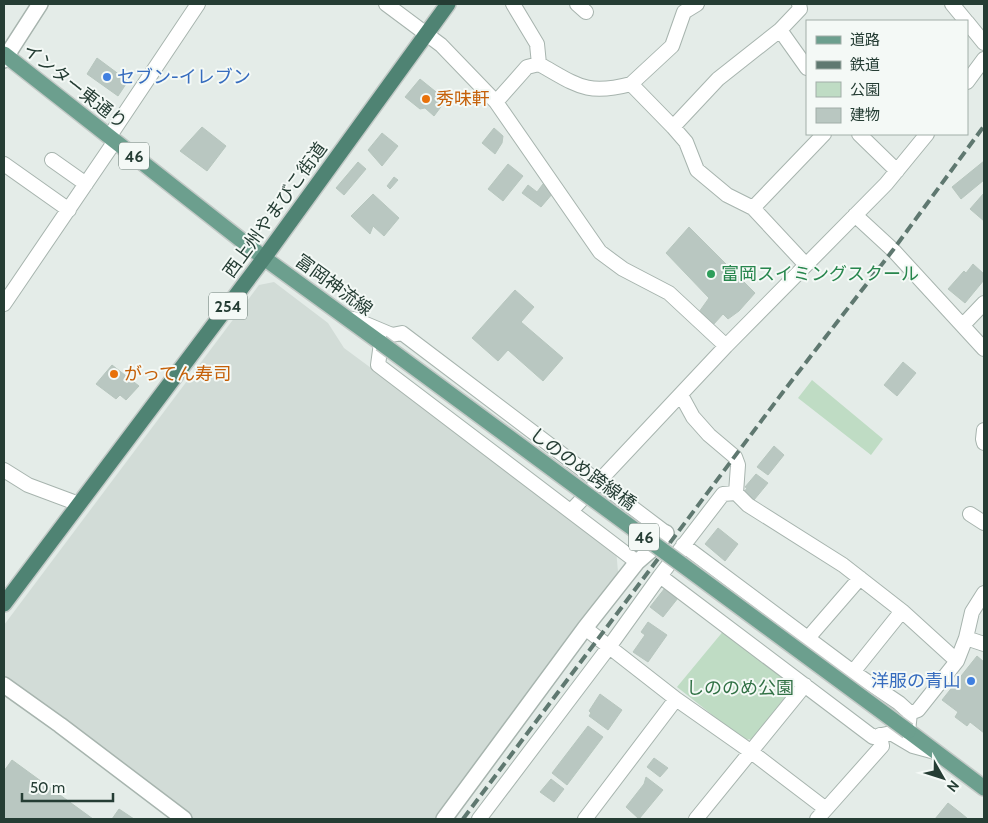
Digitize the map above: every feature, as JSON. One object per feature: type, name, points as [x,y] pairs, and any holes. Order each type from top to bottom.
[{"type":"highway","name":"西上州やまびこ街道","points":[[4,604],[264,258],[448,4]]},
{"type":"main road","name":"インター東通り","points":[[5,57],[264,258]]},
{"type":"main road","name":"富岡神流線","points":[[264,258],[381,343]]},
{"type":"main road","name":"しののめ跨線橋","points":[[381,343],[908,732]]},
{"type":"main road","name":"46","points":[[908,732],[984,788]]},
{"type":"street","points":[[5,57],[40,4]]},
{"type":"street","points":[[386,4],[441,44],[496,102],[600,252],[624,269],[669,293],[726,346]]},
{"type":"street","points":[[513,4],[537,44],[539,64]]},
{"type":"street","points":[[496,102],[527,67],[539,64],[581,87],[598,90],[631,84],[672,46],[684,12],[697,4]]},
{"type":"street","points":[[672,127],[718,79],[780,30],[800,9],[799,4]]},
{"type":"street","points":[[952,4],[964,20]]},
{"type":"street","points":[[4,304],[86,184],[192,6]]},
{"type":"street","points":[[968,24],[984,43]]},
{"type":"street","points":[[780,30],[806,67]]},
{"type":"street","points":[[968,81],[984,59]]},
{"type":"street","points":[[631,84],[686,142],[697,170],[727,195],[753,208],[806,265]]},
{"type":"street","points":[[753,208],[823,135]]},
{"type":"street","points":[[860,135],[896,171]]},
{"type":"street","points":[[571,511],[726,346],[855,215],[926,135]]},
{"type":"street","points":[[52,160],[86,184]]},
{"type":"street","points":[[4,164],[68,210]]},
{"type":"street","points":[[855,215],[893,250],[984,348]]},
{"type":"street","points":[[963,325],[984,303]]},
{"type":"street","points":[[339,313],[392,335],[402,333],[666,533],[637,562],[585,628],[444,819]]},
{"type":"street","points":[[381,343],[378,365],[637,562]]},
{"type":"street","points":[[681,395],[693,417],[709,435],[735,457],[738,465],[736,493],[748,505],[843,565],[902,611],[957,661]]},
{"type":"street","points":[[984,430],[982,439],[984,443]]},
{"type":"street","points":[[4,470],[28,486],[79,504]]},
{"type":"street","points":[[479,819],[723,494],[736,493]]},
{"type":"street","points":[[970,514],[984,523]]},
{"type":"street","points":[[683,545],[910,713]]},
{"type":"street","points":[[660,576],[874,737],[891,733],[913,746],[936,752]]},
{"type":"street","points":[[808,638],[860,578]]},
{"type":"street","points":[[910,713],[918,710],[957,661],[966,638],[972,612],[984,593]]},
{"type":"street","points":[[853,672],[902,611]]},
{"type":"street","points":[[585,628],[676,699],[750,752],[821,814],[882,746],[880,735]]},
{"type":"street","points":[[966,638],[984,644]]},
{"type":"street","points":[[4,684],[184,819]]},
{"type":"street","points":[[696,819],[805,684]]},
{"type":"street","points":[[585,819],[676,699]]},
{"type":"street","points":[[908,732],[910,713]]},
{"type":"shaded area","points":[[274,282],[328,323],[344,348],[616,549],[618,572],[436,819],[193,819],[4,677],[4,625],[259,285]]},
{"type":"green space","points":[[812,380],[883,439],[871,455],[798,398]]},
{"type":"green space","name":"しののめ公園","points":[[725,629],[790,678],[792,688],[753,739],[744,740],[677,687]]},
{"type":"building","name":"セブン-イレブン","points":[[97,58],[128,81],[118,96],[87,74]]},
{"type":"building","name":"秀味軒","points":[[420,79],[446,100],[434,116],[425,108],[420,109],[405,97]]},
{"type":"building","points":[[202,127],[226,146],[207,171],[180,151]]},
{"type":"building","points":[[494,128],[503,136],[502,143],[495,154],[482,143]]},
{"type":"building","points":[[382,133],[398,146],[382,166],[368,150]]},
{"type":"building","points":[[984,161],[984,180],[961,199],[952,187]]},
{"type":"building","points":[[358,162],[366,169],[344,195],[336,188]]},
{"type":"building","points":[[508,164],[523,176],[503,201],[488,189]]},
{"type":"building","points":[[394,177],[398,180],[390,189],[387,186]]},
{"type":"building","points":[[543,184],[553,193],[541,207],[522,193],[528,185],[537,192]]},
{"type":"building","points":[[984,193],[984,221],[970,209]]},
{"type":"building","points":[[373,194],[399,218],[384,236],[373,226],[370,234],[351,216]]},
{"type":"building","points":[[689,227],[755,293],[739,311],[728,319],[723,314],[713,325],[699,312],[709,298],[666,253]]},
{"type":"building","points":[[973,264],[984,274],[984,280],[965,303],[948,289]]},
{"type":"building","points":[[515,290],[534,307],[521,322],[563,358],[543,381],[508,350],[498,361],[472,338]]},
{"type":"building","points":[[903,362],[916,373],[897,396],[884,385]]},
{"type":"building","name":"がってん寿司","points":[[112,365],[139,386],[126,400],[120,395],[116,399],[96,384]]},
{"type":"building","points":[[774,446],[784,455],[768,475],[757,467]]},
{"type":"building","points":[[756,474],[768,483],[754,500],[744,492],[747,488],[745,487]]},
{"type":"building","points":[[718,528],[738,544],[725,561],[705,544]]},
{"type":"building","points":[[665,588],[678,598],[663,617],[650,607]]},
{"type":"building","points":[[648,622],[667,635],[648,662],[633,652],[645,635],[641,632]]},
{"type":"building","name":"洋服の青山","points":[[977,656],[984,662],[984,733],[970,722],[967,726],[955,717],[958,712],[942,700]]},
{"type":"building","points":[[600,694],[622,710],[608,730],[589,716],[591,713],[589,711]]},
{"type":"building","points":[[588,726],[603,737],[567,785],[552,773]]},
{"type":"building","points":[[654,758],[668,768],[660,777],[647,767]]},
{"type":"building","points":[[12,760],[93,819],[4,819],[4,771]]},
{"type":"building","points":[[646,777],[663,790],[639,819],[626,807],[644,784]]},
{"type":"building","points":[[551,779],[564,789],[554,802],[540,792]]},
{"type":"building","points":[[948,803],[962,814],[968,819],[935,819]]},
{"type":"building","points":[[119,809],[134,819],[112,819]]},
{"type":"railway","points":[[463,819],[783,392],[893,250],[984,126]]},
{"type":"place","name":"セブン-イレブン","points":[[107,77]]},
{"type":"place","name":"秀味軒","points":[[426,99]]},
{"type":"place","name":"富岡スイミングスクール","points":[[711,274]]},
{"type":"place","name":"がってん寿司","points":[[114,374]]},
{"type":"place","name":"洋服の青山","points":[[971,681]]}]
